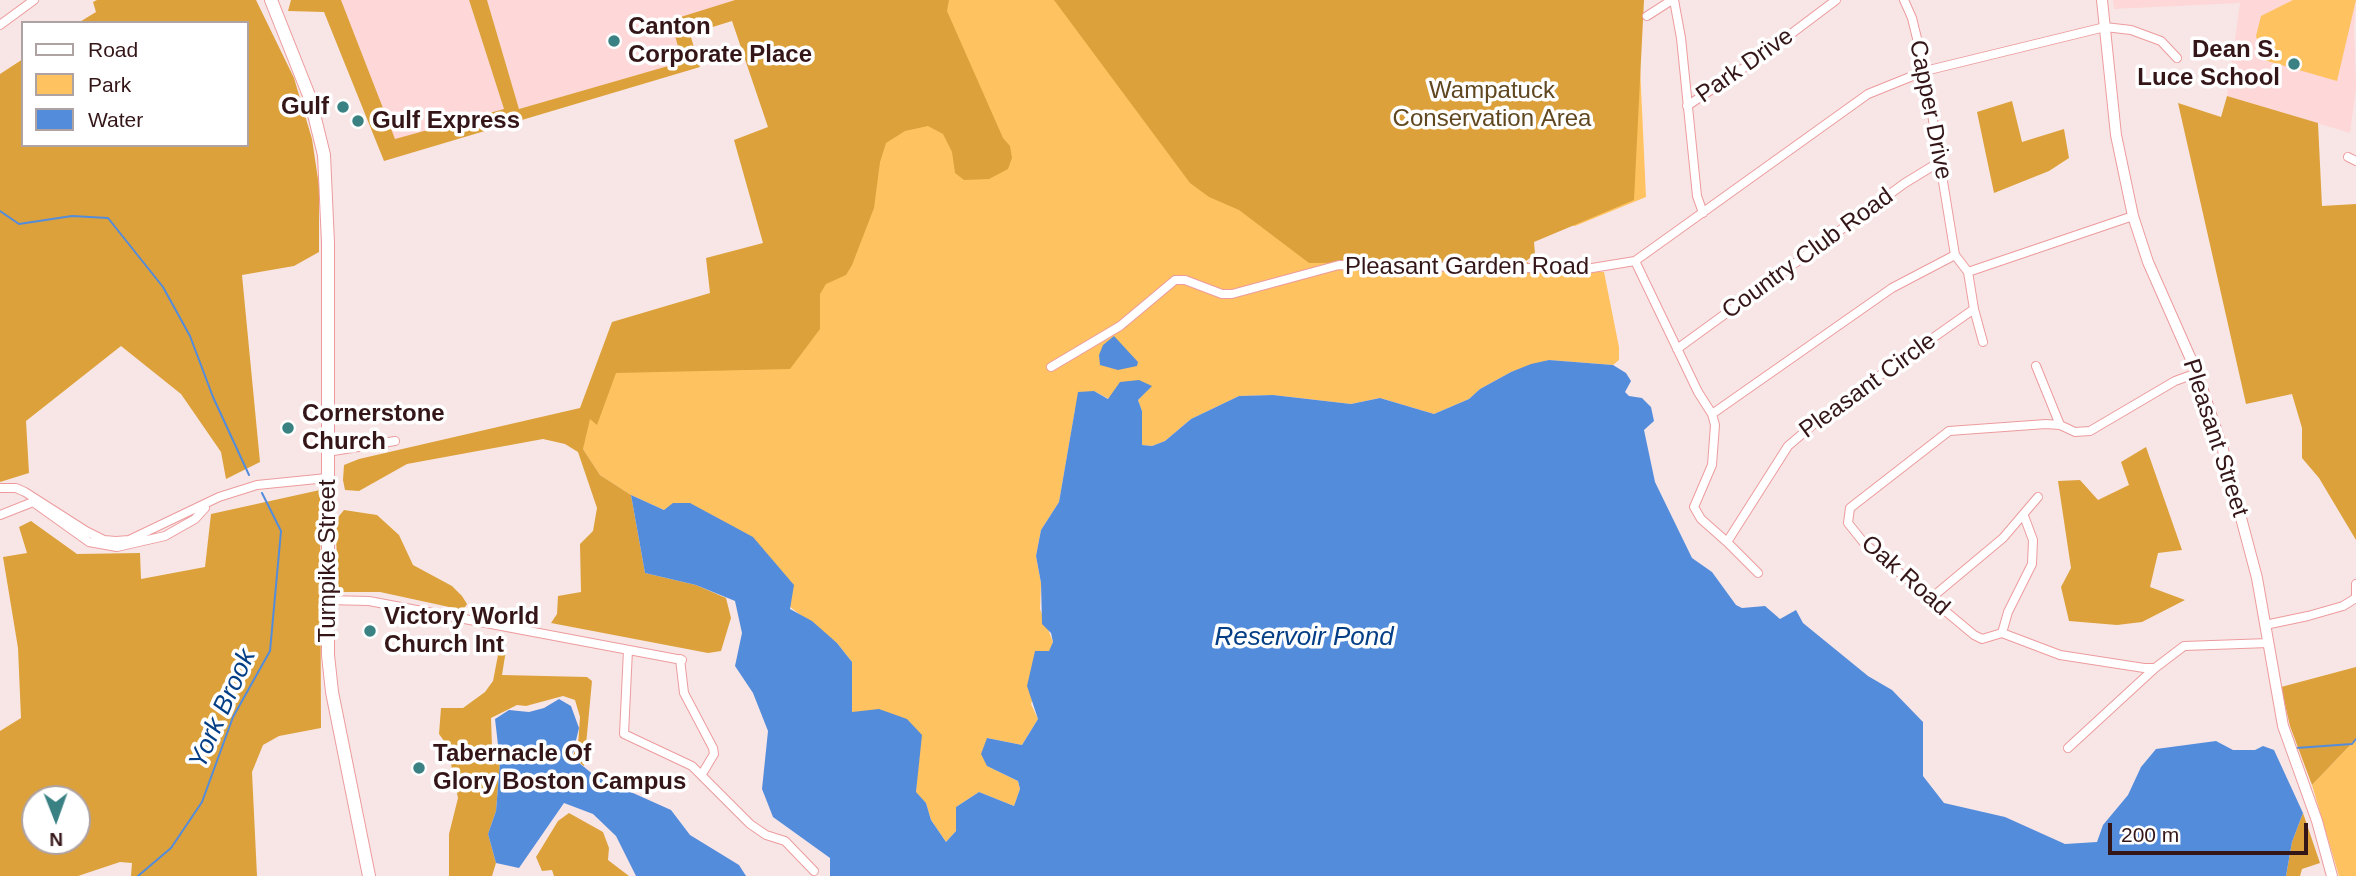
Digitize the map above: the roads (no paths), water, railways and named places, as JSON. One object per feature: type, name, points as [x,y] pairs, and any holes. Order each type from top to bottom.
[{"type":"main road","name":"Turnpike Street","points":[[271,0],[310,98],[324,155],[328,243],[327,600],[332,692],[369,876]]},
{"type":"main road","name":"Pleasant Street","points":[[2102,0],[2116,135],[2133,216],[2148,262],[2197,373],[2232,479],[2269,643],[2285,734],[2317,821],[2332,876]]},
{"type":"street","points":[[0,25],[34,0]]},
{"type":"street","points":[[1647,16],[1673,0],[1697,196],[1703,213]]},
{"type":"street","name":"Park Drive","points":[[1687,106],[1763,55],[1836,0]]},
{"type":"street","name":"Capper Drive","points":[[1904,0],[1912,18],[1925,71],[1955,255]]},
{"type":"street","points":[[2105,27],[2131,30],[2161,41],[2177,58]]},
{"type":"street","name":"Pleasant Garden Road","points":[[1051,367],[1120,326],[1175,280],[1185,280],[1222,294],[1339,265],[1564,270],[1635,261],[1868,94],[1925,71],[2105,27]]},
{"type":"street","name":"Country Club Road","points":[[1676,349],[1905,183],[1941,162]]},
{"type":"street","points":[[1968,272],[2133,216]]},
{"type":"street","points":[[1712,414],[1892,288],[1955,255],[1968,272],[1983,342]]},
{"type":"street","points":[[1635,261],[1676,349],[1712,414],[1715,425],[1712,464],[1694,507],[1701,519],[1758,573]]},
{"type":"street","name":"Pleasant Circle","points":[[1727,542],[1772,469],[1798,435],[1974,309]]},
{"type":"street","points":[[2036,366],[2060,425]]},
{"type":"street","name":"Oak Road","points":[[2155,668],[2060,655],[2002,633],[1992,638],[1974,635],[1864,543],[1848,523],[1850,508],[1949,431],[2060,425],[2075,432],[2090,431],[2175,381],[2197,373]]},
{"type":"street","points":[[327,452],[395,441]]},
{"type":"street","points":[[0,488],[16,488],[25,492],[104,540],[129,541],[219,497],[257,485],[327,478]]},
{"type":"street","points":[[1930,599],[1980,559],[2024,516],[2038,497]]},
{"type":"street","points":[[0,515],[33,502],[89,542],[117,547],[165,536],[195,519],[209,503]]},
{"type":"street","points":[[2002,633],[2008,612],[2032,564],[2033,540],[2024,516]]},
{"type":"street","points":[[2265,625],[2343,606],[2356,597],[2356,584]]},
{"type":"street","points":[[327,600],[369,601],[681,660],[684,694],[713,748],[714,754],[702,774]]},
{"type":"street","points":[[2068,748],[2155,668],[2184,646],[2269,643]]},
{"type":"street","points":[[628,650],[624,734],[676,756],[702,774],[750,824],[766,835],[785,841],[814,871]]},
{"type":"water","points":[[1114,336],[1138,362],[1137,366],[1118,370],[1100,365],[1099,355],[1103,345]]},
{"type":"water","name":"Reservoir Pond","points":[[1549,360],[1613,365],[1626,373],[1631,381],[1625,392],[1629,396],[1642,398],[1651,407],[1654,421],[1644,430],[1655,482],[1692,558],[1712,572],[1736,605],[1742,608],[1765,606],[1780,619],[1796,610],[1803,623],[1868,676],[1892,690],[1923,722],[1923,776],[1944,803],[2005,817],[2065,844],[2097,842],[2103,825],[2128,795],[2141,767],[2156,749],[2216,741],[2233,750],[2255,750],[2263,746],[2274,750],[2303,813],[2292,842],[2286,876],[830,876],[830,858],[773,817],[762,789],[768,731],[753,693],[735,666],[742,633],[735,601],[696,585],[645,573],[631,495],[664,510],[673,503],[690,503],[753,537],[794,585],[790,609],[812,621],[837,643],[852,662],[852,712],[879,709],[907,719],[922,735],[916,792],[926,803],[931,820],[946,842],[956,831],[956,807],[979,792],[1014,806],[1020,789],[1018,781],[987,766],[981,754],[987,738],[1022,745],[1038,719],[1027,686],[1035,651],[1049,651],[1053,642],[1051,633],[1042,624],[1041,583],[1036,556],[1041,530],[1059,502],[1078,392],[1094,391],[1108,399],[1120,382],[1139,380],[1152,386],[1138,400],[1142,411],[1142,445],[1152,446],[1165,441],[1191,419],[1239,396],[1273,395],[1351,404],[1380,398],[1434,414],[1469,399],[1480,389],[1511,372]]},
{"type":"water","points":[[559,699],[571,706],[579,728],[572,757],[595,776],[671,810],[690,835],[739,865],[746,876],[636,876],[616,836],[593,814],[564,803],[519,868],[496,863],[488,834],[496,811],[500,762],[495,719],[509,710],[529,712],[544,708]]},
{"type":"waterway","name":"York Brook","points":[[0,211],[19,224],[72,216],[108,218],[163,287],[190,336],[213,397],[249,475]]},
{"type":"waterway","name":"York Brook","points":[[138,876],[171,848],[202,802],[233,717],[270,651],[281,531],[262,493]]},
{"type":"waterway","points":[[2296,748],[2352,744],[2356,739]]},
{"type":"place","name":"Canton Corporate Place","points":[[614,41]]},
{"type":"place","name":"Dean S. Luce School","points":[[2294,64]]},
{"type":"place","name":"Gulf","points":[[343,107]]},
{"type":"place","name":"Gulf Express","points":[[358,121]]},
{"type":"place","name":"Cornerstone Church","points":[[288,428]]},
{"type":"place","name":"Victory World Church Int","points":[[370,631]]},
{"type":"place","name":"Tabernacle Of Glory Boston Campus","points":[[419,768]]},
{"type":"park label","name":"Wampatuck Conservation Area","points":[[1492,105]]}]
